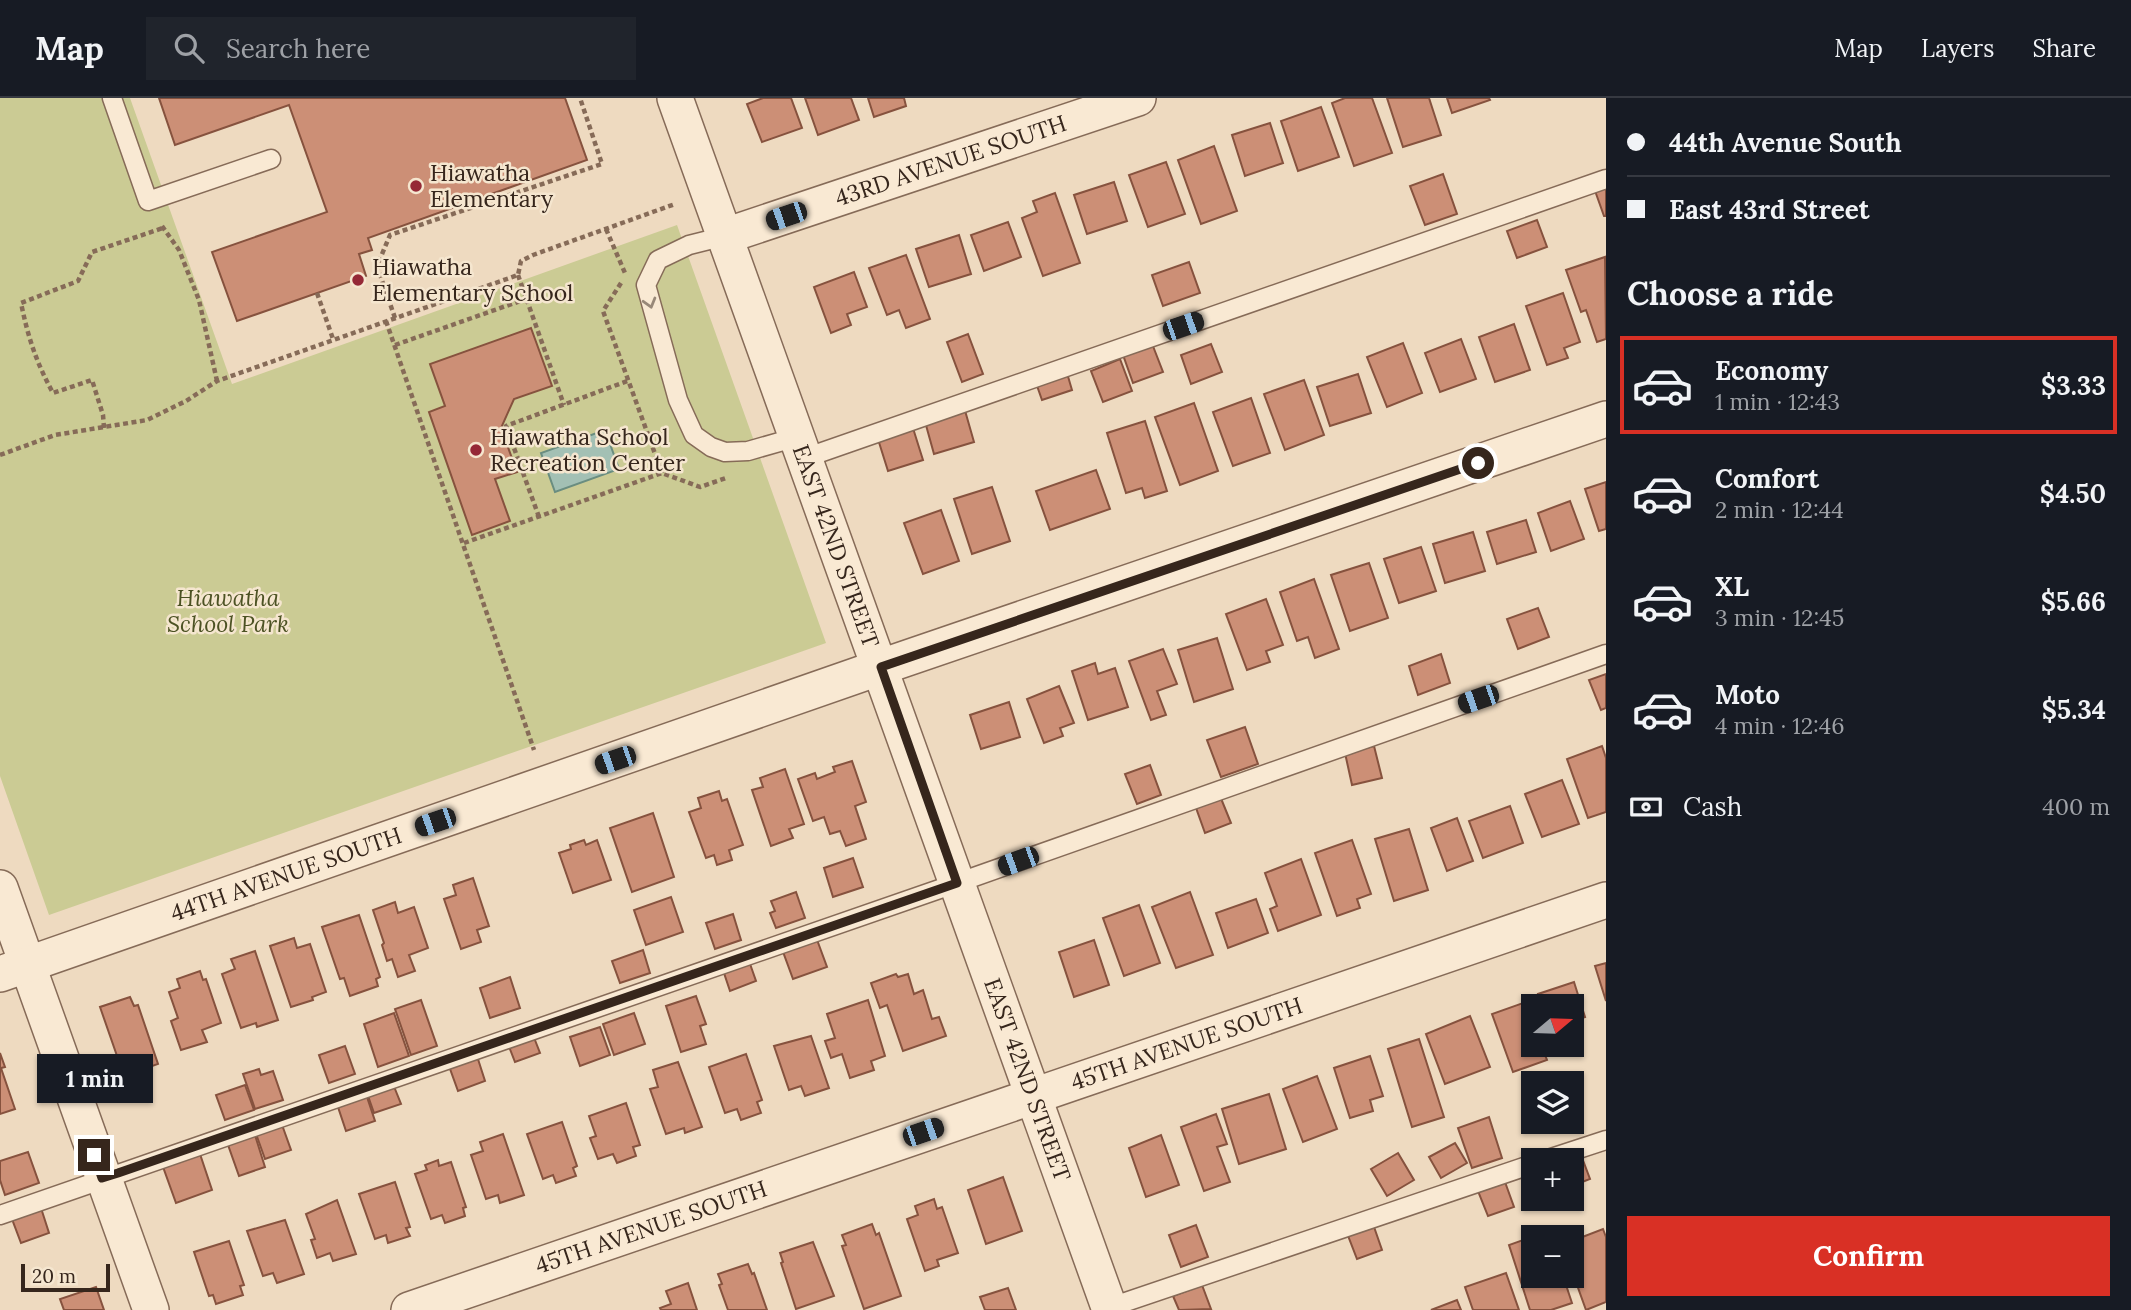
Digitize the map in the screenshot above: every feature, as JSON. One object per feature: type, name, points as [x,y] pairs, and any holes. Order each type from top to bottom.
[{"type":"street","name":"EAST 42ND STREET","points":[[675,98],[881,667],[1107,1309]]},
{"type":"street","name":"43RD AVENUE SOUTH","points":[[725,236],[1138,98]]},
{"type":"street","name":"44TH AVENUE SOUTH","points":[[13,969],[881,667],[1606,419]]},
{"type":"street","points":[[0,888],[13,969],[102,1178],[151,1310]]},
{"type":"street","name":"45TH AVENUE SOUTH","points":[[409,1310],[1606,900]]},
{"type":"lane","points":[[112,98],[148,201],[271,159]]},
{"type":"lane","points":[[725,236],[689,245],[659,260],[646,285],[678,400],[694,435],[711,447],[725,452],[748,451],[801,447],[1606,179]]},
{"type":"lane","points":[[0,1215],[957,883],[1606,654]]},
{"type":"lane","points":[[1582,1148],[1606,1140]]},
{"type":"lane","points":[[1107,1309],[1521,1168]]},
{"type":"path","points":[[395,318],[377,266],[390,236],[602,164],[580,98]]},
{"type":"path","points":[[148,201],[179,250],[199,300],[217,381]]},
{"type":"path","points":[[564,405],[518,275],[521,261],[675,204]]},
{"type":"path","points":[[104,428],[103,415],[92,380],[53,393],[37,363],[28,338],[21,303],[78,281],[92,252],[163,228]]},
{"type":"path","points":[[606,229],[626,276],[603,311],[662,473]]},
{"type":"path","points":[[0,455],[55,435],[147,420],[186,401],[217,381],[518,275]]},
{"type":"path","points":[[317,293],[333,339]]},
{"type":"path","points":[[395,345],[526,299]]},
{"type":"path","points":[[386,321],[534,750]]},
{"type":"path","points":[[539,517],[506,426],[630,380]]},
{"type":"path","points":[[506,418],[515,422]]},
{"type":"path","points":[[463,543],[662,473],[700,487],[735,474]]},
{"type":"green space","name":"Hiawatha School Park","points":[[0,98],[130,98],[232,384],[677,225],[826,643],[49,915],[0,776]]},
{"type":"shaded area","points":[[605,430],[619,469],[555,492],[541,453]]},
{"type":"building","name":"Hiawatha Elementary","points":[[159,98],[565,98],[587,160],[368,238],[372,250],[359,254],[366,276],[237,321],[212,252],[327,212],[289,105],[175,145]]},
{"type":"building","points":[[763,98],[791,98],[802,128],[762,142],[747,104]]},
{"type":"building","points":[[805,98],[851,98],[859,120],[818,135]]},
{"type":"building","points":[[868,98],[904,98],[906,106],[874,117]]},
{"type":"building","points":[[1345,98],[1372,98],[1392,153],[1354,166],[1332,103]]},
{"type":"building","points":[[1387,98],[1429,98],[1441,135],[1403,147]]},
{"type":"building","points":[[1447,98],[1489,98],[1490,100],[1452,113]]},
{"type":"building","points":[[1321,107],[1339,157],[1298,171],[1281,121]]},
{"type":"building","points":[[1270,123],[1283,163],[1245,176],[1232,135]]},
{"type":"building","points":[[1214,146],[1237,211],[1201,224],[1178,160]]},
{"type":"building","points":[[1166,162],[1185,214],[1148,227],[1129,175]]},
{"type":"building","points":[[1443,174],[1457,214],[1425,225],[1410,186]]},
{"type":"building","points":[[1114,182],[1127,221],[1087,234],[1074,195]]},
{"type":"building","points":[[1606,184],[1606,216],[1604,216],[1594,188]]},
{"type":"building","points":[[1055,193],[1080,263],[1043,276],[1022,218],[1037,212],[1033,201]]},
{"type":"building","points":[[1537,220],[1547,247],[1517,258],[1507,231]]},
{"type":"building","points":[[1008,222],[1021,257],[984,271],[971,235]]},
{"type":"building","points":[[959,235],[971,274],[929,287],[916,249]]},
{"type":"building","points":[[906,255],[930,319],[906,328],[899,310],[887,315],[869,268]]},
{"type":"building","points":[[1605,257],[1606,339],[1597,342],[1586,310],[1581,312],[1566,270]]},
{"type":"building","points":[[1189,262],[1200,293],[1163,306],[1152,275]]},
{"type":"building","points":[[854,272],[867,307],[847,314],[851,325],[831,333],[814,287]]},
{"type":"building","points":[[1563,293],[1580,342],[1564,348],[1568,358],[1547,365],[1526,306]]},
{"type":"building","points":[[1514,324],[1530,370],[1495,382],[1479,337]]},
{"type":"building","name":"Hiawatha School Recreation Center","points":[[531,328],[552,386],[514,399],[501,428],[517,472],[495,479],[510,521],[472,535],[429,412],[445,406],[430,364]]},
{"type":"building","points":[[968,334],[983,374],[962,382],[947,342]]},
{"type":"building","points":[[1461,339],[1476,379],[1440,392],[1425,353]]},
{"type":"building","points":[[1151,341],[1163,372],[1133,383],[1122,352]]},
{"type":"building","points":[[1403,343],[1422,393],[1387,407],[1367,357]]},
{"type":"building","points":[[1211,344],[1222,372],[1191,384],[1181,355]]},
{"type":"building","points":[[1120,359],[1132,391],[1103,402],[1091,371]]},
{"type":"building","points":[[1067,373],[1072,390],[1042,400],[1036,383]]},
{"type":"building","points":[[1358,374],[1371,413],[1330,426],[1317,387]]},
{"type":"building","points":[[1304,380],[1324,435],[1285,450],[1264,394]]},
{"type":"building","points":[[1251,398],[1270,453],[1233,466],[1213,412]]},
{"type":"building","points":[[1194,403],[1218,471],[1180,485],[1155,417]]},
{"type":"building","points":[[964,407],[974,442],[934,454],[924,418]]},
{"type":"building","points":[[1145,421],[1167,491],[1145,498],[1142,488],[1126,493],[1107,433]]},
{"type":"building","points":[[912,425],[923,460],[888,471],[877,436]]},
{"type":"building","points":[[1096,470],[1110,509],[1050,530],[1036,491]]},
{"type":"building","points":[[1606,482],[1606,529],[1599,531],[1585,489]]},
{"type":"building","points":[[992,487],[1010,541],[972,554],[954,499]]},
{"type":"building","points":[[1570,501],[1584,539],[1551,551],[1538,513]]},
{"type":"building","points":[[941,510],[959,561],[923,574],[904,523]]},
{"type":"building","points":[[1526,520],[1536,552],[1497,564],[1487,532]]},
{"type":"building","points":[[1473,532],[1485,571],[1445,583],[1433,544]]},
{"type":"building","points":[[1421,547],[1436,591],[1399,603],[1384,559]]},
{"type":"building","points":[[1369,563],[1388,618],[1350,631],[1331,575]]},
{"type":"building","points":[[1314,579],[1339,649],[1315,658],[1308,637],[1297,641],[1280,592]]},
{"type":"building","points":[[1266,599],[1283,645],[1266,651],[1270,662],[1247,670],[1226,614]]},
{"type":"building","points":[[1538,608],[1549,637],[1518,649],[1507,619]]},
{"type":"building","points":[[1217,638],[1233,689],[1194,702],[1178,650]]},
{"type":"building","points":[[1163,649],[1177,684],[1157,691],[1166,715],[1151,720],[1129,661]]},
{"type":"building","points":[[1441,654],[1450,683],[1418,695],[1409,666]]},
{"type":"building","points":[[1095,663],[1098,674],[1115,668],[1128,707],[1088,720],[1072,671]]},
{"type":"building","points":[[1606,674],[1606,708],[1601,710],[1589,680]]},
{"type":"building","points":[[1059,686],[1074,723],[1060,728],[1063,736],[1044,743],[1027,699]]},
{"type":"building","points":[[1009,702],[1020,737],[981,749],[970,715]]},
{"type":"building","points":[[1245,727],[1258,764],[1221,777],[1207,740]]},
{"type":"building","points":[[1374,746],[1382,778],[1352,785],[1345,753]]},
{"type":"building","points":[[1602,746],[1606,758],[1606,812],[1588,818],[1567,759]]},
{"type":"building","points":[[852,761],[866,802],[855,806],[866,839],[846,846],[840,831],[830,834],[824,817],[813,821],[798,779],[815,773],[817,779],[835,772],[833,767]]},
{"type":"building","points":[[1150,765],[1161,795],[1137,804],[1125,774]]},
{"type":"building","points":[[785,769],[804,824],[789,829],[793,838],[771,846],[752,790],[763,787],[760,778]]},
{"type":"building","points":[[1562,780],[1579,824],[1542,837],[1525,794]]},
{"type":"building","points":[[719,791],[722,801],[727,799],[743,845],[729,850],[732,860],[717,865],[714,855],[706,858],[689,812],[701,808],[698,798]]},
{"type":"building","points":[[1220,796],[1231,823],[1205,833],[1195,805]]},
{"type":"building","points":[[1510,806],[1523,843],[1483,858],[1469,821]]},
{"type":"building","points":[[653,813],[674,877],[632,892],[610,828]]},
{"type":"building","points":[[1457,818],[1473,861],[1447,871],[1431,828]]},
{"type":"building","points":[[1409,829],[1428,890],[1394,901],[1375,839]]},
{"type":"building","points":[[584,840],[586,845],[597,840],[611,880],[573,893],[559,853]]},
{"type":"building","points":[[1352,840],[1371,894],[1357,899],[1360,908],[1337,916],[1315,853]]},
{"type":"building","points":[[853,858],[863,887],[833,897],[824,868]]},
{"type":"building","points":[[1301,859],[1321,915],[1278,931],[1270,909],[1277,906],[1265,873]]},
{"type":"building","points":[[473,878],[489,926],[477,930],[481,942],[461,949],[444,899],[456,895],[453,885]]},
{"type":"building","points":[[796,892],[805,918],[776,928],[770,913],[775,911],[771,901]]},
{"type":"building","points":[[1190,892],[1213,955],[1176,968],[1152,907]]},
{"type":"building","points":[[671,897],[683,932],[646,945],[634,910]]},
{"type":"building","points":[[1256,899],[1268,933],[1228,948],[1216,913]]},
{"type":"building","points":[[395,902],[398,913],[414,907],[428,948],[409,955],[415,971],[398,977],[392,959],[387,961],[373,910]]},
{"type":"building","points":[[1139,905],[1160,963],[1124,976],[1103,918]]},
{"type":"building","points":[[733,914],[741,940],[715,949],[706,923]]},
{"type":"building","points":[[359,915],[380,977],[376,979],[378,986],[350,996],[344,978],[340,979],[322,927]]},
{"type":"building","points":[[816,937],[827,967],[793,979],[782,949]]},
{"type":"building","points":[[294,938],[297,948],[310,944],[326,992],[312,997],[313,1000],[291,1007],[270,946]]},
{"type":"building","points":[[1094,940],[1109,985],[1074,997],[1059,952]]},
{"type":"building","points":[[643,950],[650,973],[620,983],[612,961]]},
{"type":"building","points":[[255,951],[278,1020],[257,1027],[256,1023],[241,1028],[222,974],[235,969],[231,959]]},
{"type":"building","points":[[749,961],[756,981],[730,991],[723,970]]},
{"type":"building","points":[[1606,963],[1606,1001],[1595,966]]},
{"type":"building","points":[[200,971],[203,980],[206,979],[221,1023],[202,1030],[207,1042],[181,1050],[171,1021],[178,1018],[169,992],[180,988],[177,979]]},
{"type":"building","points":[[896,974],[898,977],[908,974],[914,994],[923,990],[932,1019],[939,1017],[946,1036],[903,1051],[887,1005],[880,1008],[871,983]]},
{"type":"building","points":[[510,977],[520,1008],[490,1018],[480,988]]},
{"type":"building","points":[[1574,982],[1578,994],[1538,994]]},
{"type":"building","points":[[696,996],[706,1024],[700,1026],[706,1044],[681,1052],[666,1006]]},
{"type":"building","points":[[130,997],[134,1006],[138,1005],[158,1064],[124,1076],[100,1007]]},
{"type":"building","points":[[421,1000],[437,1046],[411,1055],[395,1009]]},
{"type":"building","points":[[868,1000],[885,1056],[871,1061],[874,1070],[850,1078],[842,1054],[831,1058],[825,1041],[835,1038],[827,1014]]},
{"type":"building","points":[[1521,1004],[1521,1057],[1546,1057],[1547,1060],[1513,1072],[1492,1014]]},
{"type":"building","points":[[394,1013],[409,1056],[378,1067],[364,1024]]},
{"type":"building","points":[[634,1013],[645,1044],[614,1055],[603,1024]]},
{"type":"building","points":[[1470,1016],[1490,1067],[1445,1084],[1426,1034]]},
{"type":"building","points":[[600,1027],[610,1055],[580,1066],[570,1037]]},
{"type":"building","points":[[533,1035],[540,1053],[515,1062],[508,1044]]},
{"type":"building","points":[[811,1036],[829,1088],[805,1096],[801,1086],[789,1090],[774,1046]]},
{"type":"building","points":[[1419,1039],[1444,1117],[1412,1127],[1388,1049]]},
{"type":"building","points":[[345,1046],[355,1074],[329,1083],[319,1055]]},
{"type":"building","points":[[0,1053],[5,1067],[1,1068],[15,1109],[0,1114]]},
{"type":"building","points":[[746,1054],[762,1100],[757,1102],[761,1113],[741,1120],[737,1109],[725,1113],[709,1067]]},
{"type":"building","points":[[477,1056],[485,1081],[458,1091],[449,1066]]},
{"type":"building","points":[[1370,1056],[1383,1096],[1370,1100],[1373,1111],[1350,1118],[1334,1068]]},
{"type":"building","points":[[678,1062],[702,1127],[685,1133],[684,1128],[666,1134],[650,1089],[658,1087],[653,1070]]},
{"type":"building","points":[[259,1069],[261,1075],[273,1071],[283,1100],[255,1109],[243,1074]]},
{"type":"building","points":[[1317,1076],[1337,1129],[1303,1142],[1283,1089]]},
{"type":"building","points":[[393,1084],[401,1104],[374,1113],[367,1093]]},
{"type":"building","points":[[245,1085],[254,1110],[225,1120],[216,1095]]},
{"type":"building","points":[[366,1094],[375,1121],[346,1131],[337,1104]]},
{"type":"building","points":[[1269,1094],[1286,1149],[1239,1164],[1222,1109]]},
{"type":"building","points":[[626,1103],[640,1145],[633,1147],[636,1156],[617,1163],[613,1154],[598,1159],[590,1138],[596,1136],[589,1116]]},
{"type":"building","points":[[1216,1114],[1227,1144],[1217,1147],[1230,1182],[1204,1191],[1181,1127]]},
{"type":"building","points":[[1489,1117],[1502,1158],[1472,1168],[1458,1128]]},
{"type":"building","points":[[281,1122],[291,1150],[265,1159],[255,1131]]},
{"type":"building","points":[[562,1122],[577,1166],[573,1168],[576,1176],[556,1183],[553,1175],[543,1179],[527,1134]]},
{"type":"building","points":[[254,1132],[265,1167],[239,1176],[227,1142]]},
{"type":"building","points":[[503,1134],[524,1195],[500,1203],[498,1195],[486,1199],[471,1155],[483,1151],[480,1142]]},
{"type":"building","points":[[1161,1135],[1179,1185],[1146,1197],[1129,1148]]},
{"type":"building","points":[[1455,1143],[1467,1163],[1441,1178],[1429,1157]]},
{"type":"building","points":[[199,1151],[212,1190],[176,1203],[162,1164]]},
{"type":"building","points":[[28,1152],[39,1183],[5,1195],[0,1180],[0,1161]]},
{"type":"building","points":[[1398,1153],[1414,1180],[1387,1196],[1371,1169]]},
{"type":"building","points":[[438,1160],[439,1166],[451,1162],[466,1207],[463,1208],[465,1216],[445,1223],[442,1215],[431,1219],[415,1174],[427,1170],[425,1165]]},
{"type":"building","points":[[1584,1163],[1590,1179],[1584,1181]]},
{"type":"building","points":[[1003,1177],[1022,1231],[986,1244],[968,1190]]},
{"type":"building","points":[[395,1182],[410,1227],[406,1228],[410,1236],[388,1243],[386,1235],[375,1239],[359,1194]]},
{"type":"building","points":[[1505,1182],[1514,1207],[1488,1216],[1478,1191]]},
{"type":"building","points":[[934,1199],[937,1209],[942,1207],[958,1253],[937,1260],[939,1266],[925,1271],[907,1219],[918,1215],[915,1206]]},
{"type":"building","points":[[337,1200],[356,1254],[333,1261],[330,1253],[317,1258],[311,1240],[315,1239],[306,1214]]},
{"type":"building","points":[[41,1208],[49,1233],[21,1243],[12,1219]]},
{"type":"building","points":[[285,1220],[304,1274],[277,1283],[273,1273],[263,1276],[247,1231]]},
{"type":"building","points":[[872,1224],[876,1235],[879,1233],[901,1296],[864,1309],[842,1246],[846,1245],[842,1235]]},
{"type":"building","points":[[1373,1224],[1382,1250],[1357,1259],[1347,1233]]},
{"type":"building","points":[[1196,1225],[1208,1257],[1181,1267],[1169,1235]]},
{"type":"building","points":[[1603,1229],[1606,1237],[1606,1302],[1586,1310],[1578,1288],[1584,1288],[1584,1236]]},
{"type":"building","points":[[229,1241],[244,1285],[240,1286],[243,1295],[216,1304],[213,1295],[209,1296],[194,1252]]},
{"type":"building","points":[[1521,1241],[1521,1282],[1509,1245]]},
{"type":"building","points":[[813,1242],[834,1296],[796,1309],[780,1253]]},
{"type":"building","points":[[748,1264],[752,1274],[754,1273],[767,1310],[728,1310],[718,1274]]},
{"type":"building","points":[[1506,1273],[1519,1310],[1473,1310],[1465,1287]]},
{"type":"building","points":[[688,1283],[697,1310],[661,1310],[660,1308],[671,1304],[666,1291]]},
{"type":"building","points":[[1202,1285],[1211,1309],[1179,1310],[1173,1296]]},
{"type":"building","points":[[96,1287],[104,1310],[64,1310],[60,1299]]},
{"type":"building","points":[[1008,1288],[1016,1310],[985,1310],[980,1297]]},
{"type":"building","points":[[1523,1288],[1567,1288],[1572,1303],[1551,1310],[1530,1310]]},
{"type":"building","points":[[1457,1300],[1461,1310],[1431,1310]]},
{"type":"place","name":"Hiawatha Elementary","points":[[416,186]]},
{"type":"place","name":"Hiawatha Elementary School","points":[[358,280]]},
{"type":"place","name":"Hiawatha School Recreation Center","points":[[476,450]]},
{"type":"route","points":[[94,1155],[102,1178],[118,1173],[957,883],[881,667],[1478,463]]}]
